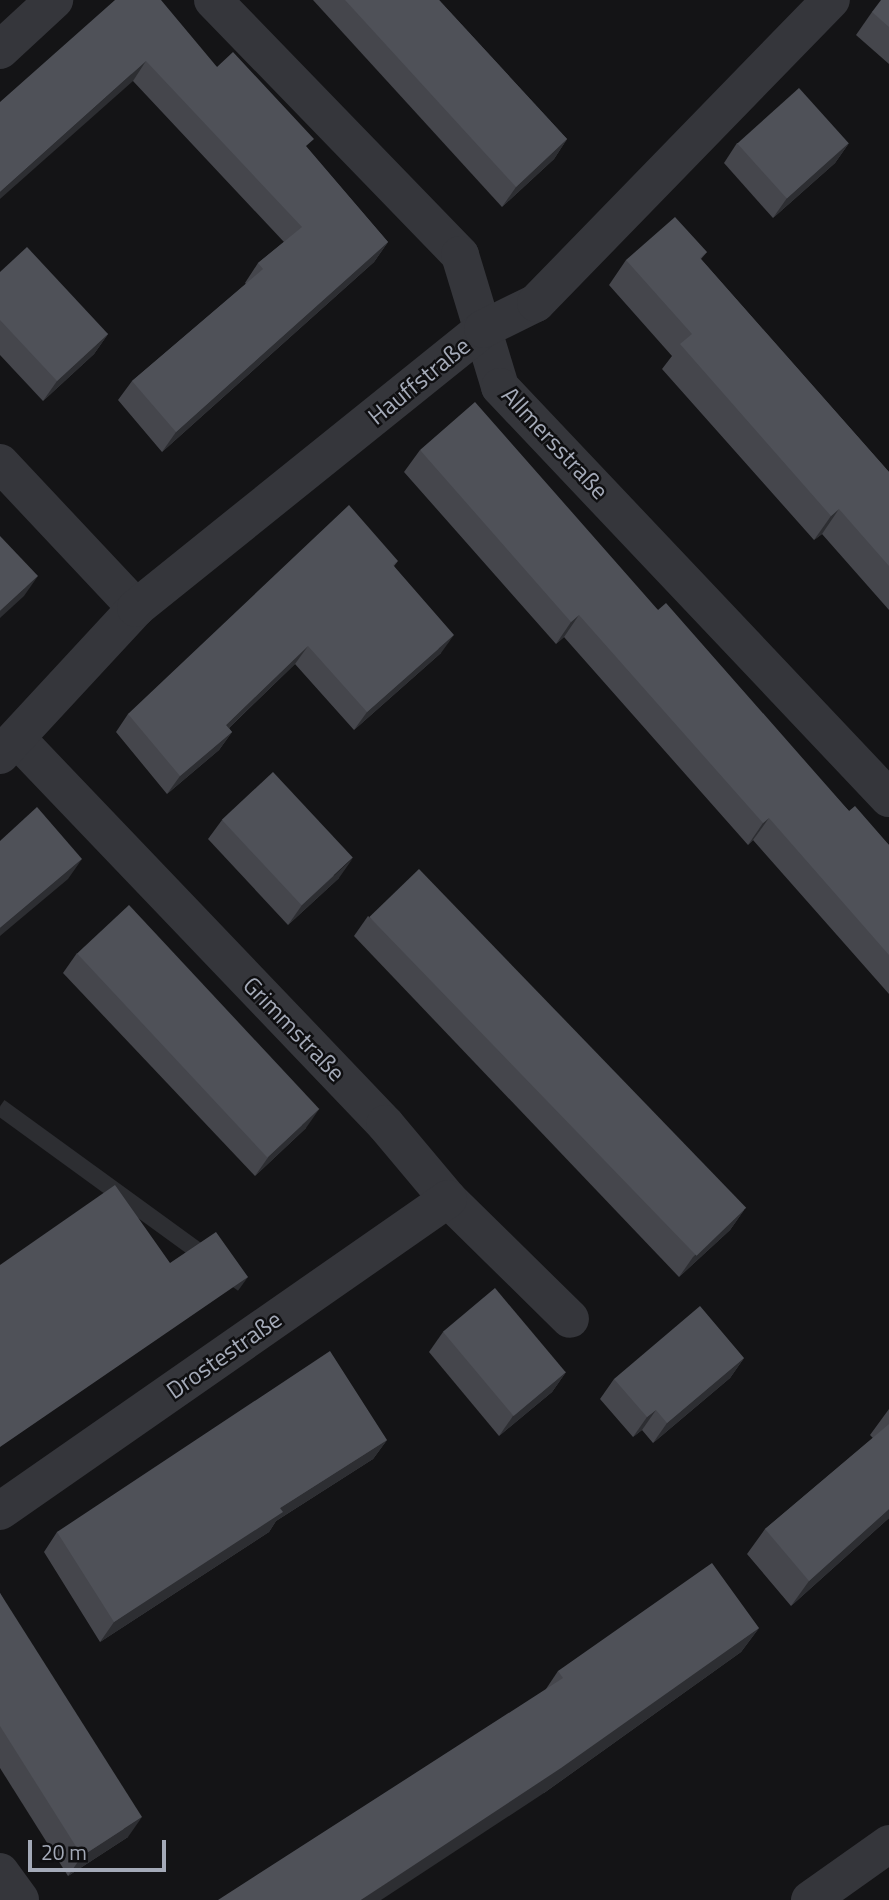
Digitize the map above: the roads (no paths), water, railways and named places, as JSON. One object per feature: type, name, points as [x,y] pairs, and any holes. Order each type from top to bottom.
[{"type":"street","points":[[0,50],[54,0]]},
{"type":"street","name":"Allmersstraße","points":[[213,0],[460,255],[500,387],[889,798]]},
{"type":"street","name":"Hauffstraße","points":[[9,747],[136,608],[483,329],[536,303],[831,0]]},
{"type":"street","points":[[0,463],[136,608]]},
{"type":"street","name":"Grimmstraße","points":[[9,747],[385,1124],[448,1199],[570,1319]]},
{"type":"street","name":"Drostestraße","points":[[0,1511],[448,1199]]},
{"type":"street","points":[[810,1900],[889,1844]]},
{"type":"street","points":[[0,1872],[20,1900]]}]
